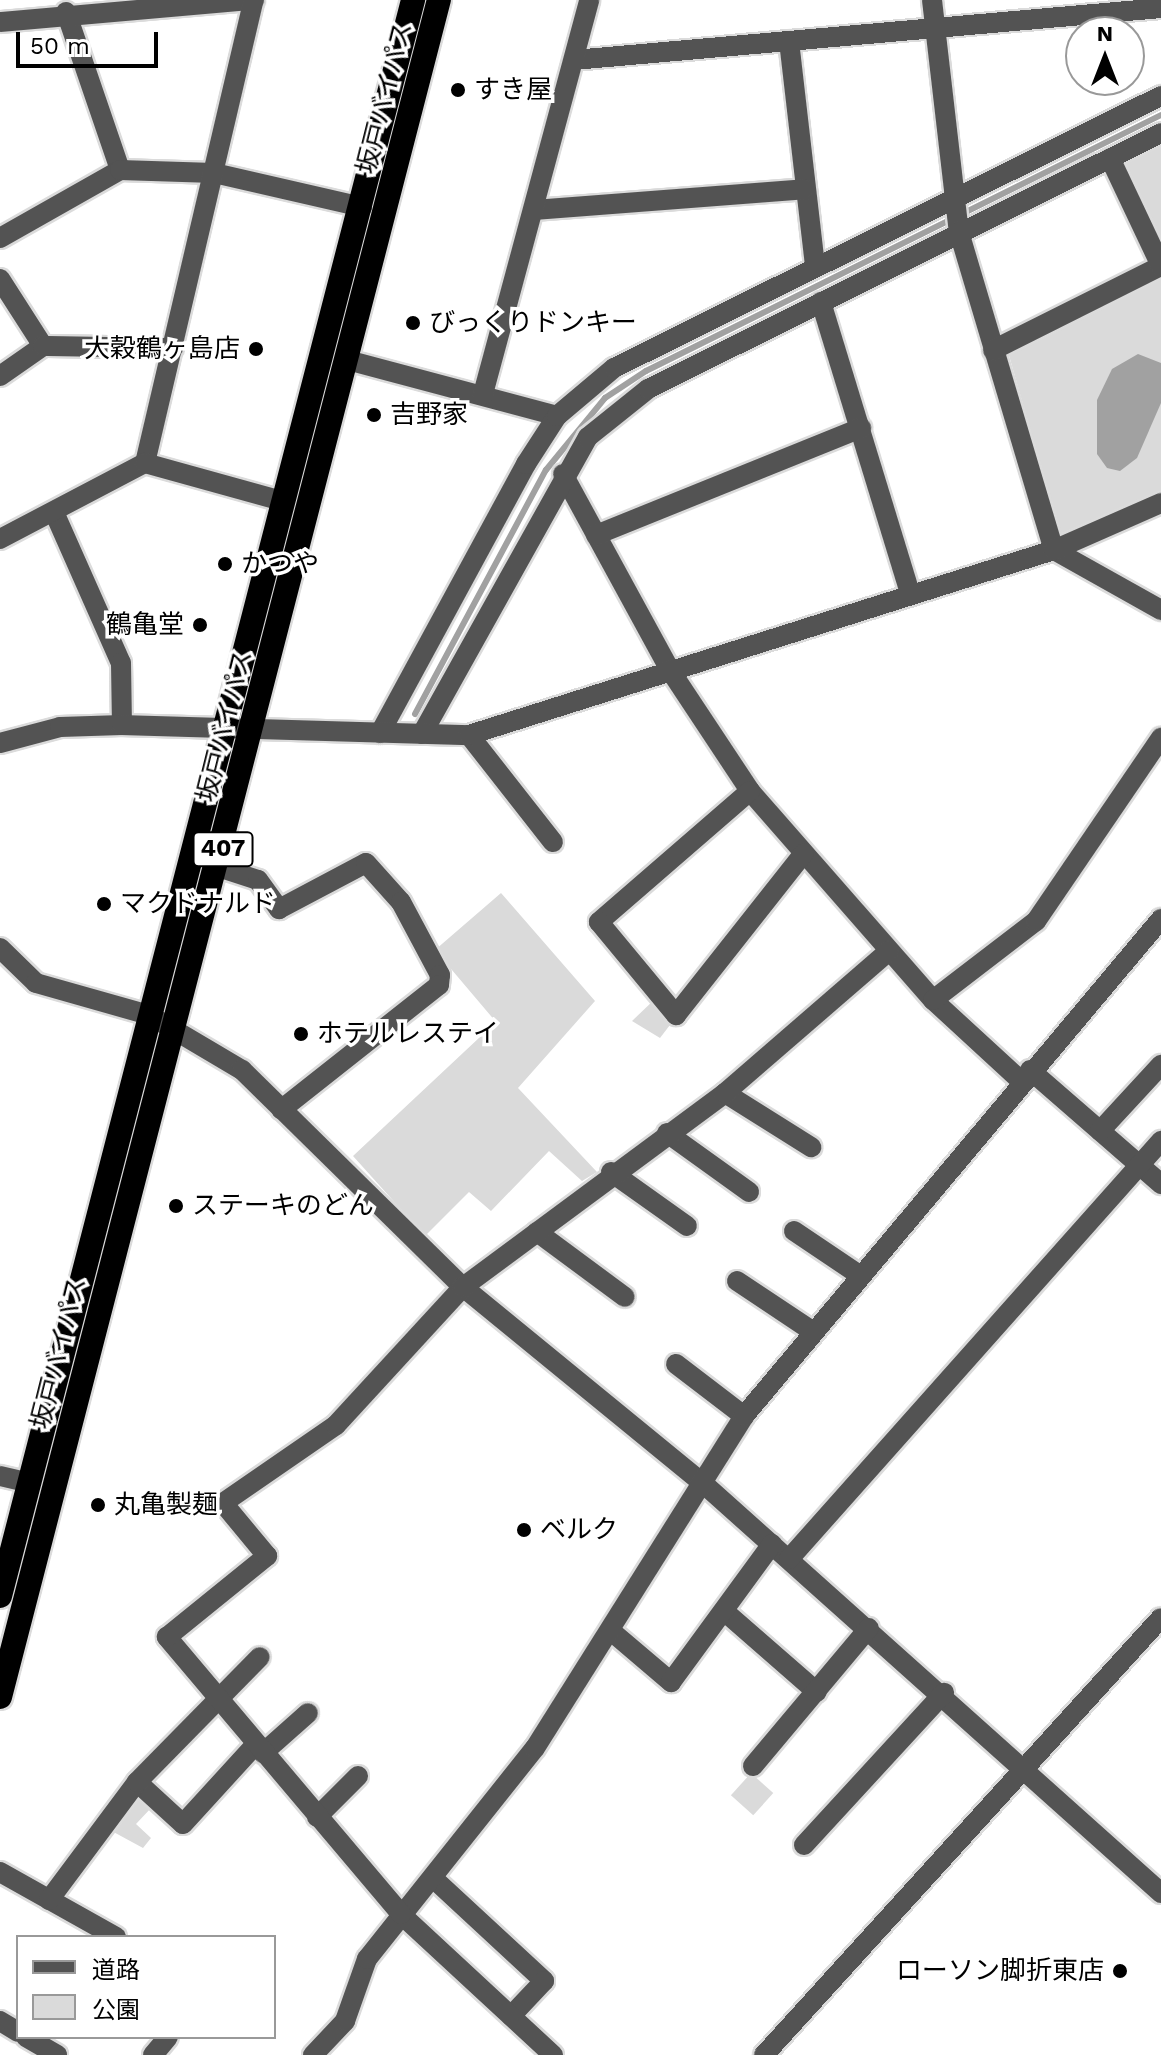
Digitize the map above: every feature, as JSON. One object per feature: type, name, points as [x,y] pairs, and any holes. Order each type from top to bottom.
[{"type":"highway","name":"坂戸バイパス","points":[[0,1596],[282,501],[362,207],[413,0]]},
{"type":"highway","name":"坂戸バイパス","points":[[0,1697],[172,1027],[218,867],[439,0]]},
{"type":"street","points":[[0,22],[66,12],[254,0],[145,463]]},
{"type":"street","points":[[483,394],[589,0]]},
{"type":"street","points":[[932,0],[959,232],[1054,550],[1161,610]]},
{"type":"street","points":[[574,60],[1161,8]]},
{"type":"street","points":[[66,12],[120,170]]},
{"type":"street","points":[[789,41],[815,267]]},
{"type":"street","points":[[380,733],[557,416],[614,368],[954,194],[1161,96]]},
{"type":"street","points":[[422,734],[563,474],[588,437],[648,389],[1161,133]]},
{"type":"street","points":[[993,350],[1161,266],[1110,158]]},
{"type":"street","points":[[0,238],[120,170],[214,173],[362,207]]},
{"type":"street","points":[[534,210],[804,189]]},
{"type":"street","points":[[0,279],[43,346]]},
{"type":"street","points":[[821,302],[910,593]]},
{"type":"street","points":[[0,376],[43,346],[173,348]]},
{"type":"street","points":[[347,360],[557,416]]},
{"type":"street","points":[[596,535],[861,428]]},
{"type":"street","points":[[0,539],[145,463],[282,501]]},
{"type":"street","points":[[563,474],[670,670],[750,791],[933,1000],[1100,1131],[1161,1184]]},
{"type":"street","points":[[0,743],[60,727],[122,725],[469,735],[910,593],[1054,550],[1161,503]]},
{"type":"street","points":[[54,512],[121,663],[122,725]]},
{"type":"street","points":[[469,735],[553,842]]},
{"type":"street","points":[[933,1000],[1036,921],[1161,738]]},
{"type":"street","points":[[750,791],[599,922],[676,1015],[804,853]]},
{"type":"street","points":[[218,867],[258,880],[279,909],[366,863],[401,902],[440,975],[439,985],[281,1110]]},
{"type":"street","points":[[313,2055],[345,2021],[367,1959],[401,1914],[434,1879],[535,1748],[705,1485],[744,1416],[858,1274],[1161,919]]},
{"type":"street","points":[[0,948],[36,983],[149,1015],[242,1070],[463,1287],[705,1485],[944,1693],[1161,1893]]},
{"type":"street","points":[[544,2052],[511,2016],[401,1914],[167,1637],[267,1556],[223,1503],[336,1425],[463,1287],[611,1172],[725,1093],[889,951]]},
{"type":"street","points":[[1100,1131],[1161,1065]]},
{"type":"street","points":[[725,1093],[811,1147]]},
{"type":"street","points":[[667,1133],[749,1192]]},
{"type":"street","points":[[789,1559],[1161,1141]]},
{"type":"street","points":[[611,1172],[687,1226]]},
{"type":"street","points":[[794,1231],[858,1274]]},
{"type":"street","points":[[537,1232],[625,1297]]},
{"type":"street","points":[[737,1281],[812,1331]]},
{"type":"street","points":[[676,1364],[744,1416]]},
{"type":"street","points":[[0,1476],[30,1483]]},
{"type":"street","points":[[611,1631],[671,1682],[772,1544]]},
{"type":"street","points":[[724,1611],[817,1692]]},
{"type":"street","points":[[764,2055],[1161,1618]]},
{"type":"street","points":[[753,1766],[869,1628]]},
{"type":"street","points":[[49,1900],[137,1782],[215,1696],[260,1657]]},
{"type":"street","points":[[804,1845],[944,1693]]},
{"type":"street","points":[[137,1782],[183,1824],[259,1749],[308,1713]]},
{"type":"street","points":[[317,1817],[358,1776]]},
{"type":"street","points":[[0,1872],[112,1935]]},
{"type":"street","points":[[434,1879],[544,1981],[511,2016]]},
{"type":"street","points":[[29,2039],[57,2055]]},
{"type":"street","points":[[153,2055],[166,2039]]},
{"type":"green space","points":[[1161,145],[1161,243],[1124,163]]},
{"type":"green space","points":[[1161,276],[1161,491],[1060,534],[1008,352]]},
{"type":"green space","points":[[501,893],[595,1001],[518,1088],[597,1172],[582,1181],[549,1151],[491,1211],[469,1192],[425,1236],[353,1156],[496,1022],[435,950]]},
{"type":"green space","points":[[655,999],[673,1021],[660,1038],[632,1021]]},
{"type":"green space","points":[[751,1773],[773,1793],[753,1815],[731,1795]]},
{"type":"green space","points":[[134,1796],[152,1807],[136,1824],[151,1838],[143,1848],[108,1829]]},
{"type":"shaded area","points":[[1138,354],[1161,363],[1161,403],[1137,458],[1120,471],[1107,468],[1097,454],[1097,400],[1112,369]]},
{"type":"waterway","points":[[415,714],[546,470],[605,398],[646,371],[1161,115]]},
{"type":"place","name":"すき屋","points":[[458,90]]},
{"type":"place","name":"びっくりドンキー","points":[[413,323]]},
{"type":"place","name":"大穀鶴ヶ島店","points":[[256,349]]},
{"type":"place","name":"吉野家","points":[[374,415]]},
{"type":"place","name":"かつや","points":[[225,564]]},
{"type":"place","name":"鶴亀堂","points":[[200,625]]},
{"type":"place","name":"マクドナルド","points":[[104,904]]},
{"type":"place","name":"ホテルレステイ","points":[[301,1034]]},
{"type":"place","name":"ステーキのどん","points":[[176,1206]]},
{"type":"place","name":"丸亀製麺","points":[[98,1505]]},
{"type":"place","name":"ベルク","points":[[524,1530]]},
{"type":"place","name":"ローソン脚折東店","points":[[1120,1971]]}]
